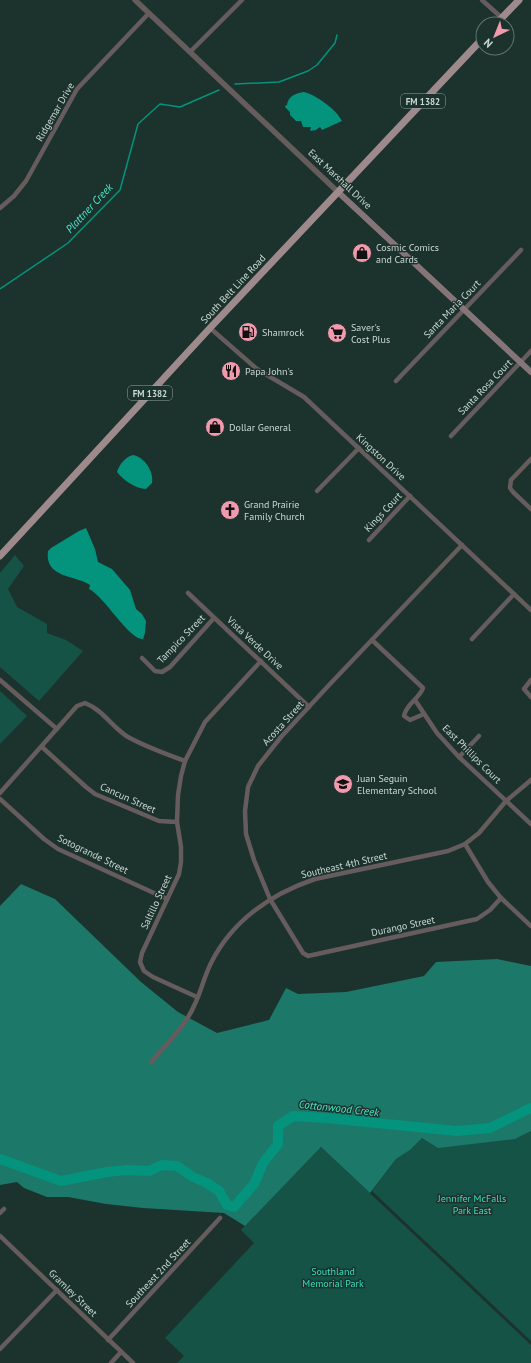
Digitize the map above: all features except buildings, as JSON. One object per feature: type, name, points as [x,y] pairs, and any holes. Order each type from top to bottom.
[{"type":"main road","points":[[504,16],[519,0]]},
{"type":"main road","name":"South Belt Line Road","points":[[0,556],[210,328],[475,46]]},
{"type":"main road","name":"East Marshall Drive","points":[[338,192],[531,372]]},
{"type":"street","name":"East Marshall Drive","points":[[135,0],[338,192]]},
{"type":"street","points":[[190,52],[242,0]]},
{"type":"street","points":[[482,0],[500,16]]},
{"type":"street","name":"Ridgemar Drive","points":[[0,208],[14,196],[26,181],[77,89],[149,13]]},
{"type":"street","name":"Santa Maria Court","points":[[396,381],[521,250]]},
{"type":"street","name":"Kingston Drive","points":[[210,328],[257,369],[304,397],[531,610]]},
{"type":"street","name":"Santa Rosa Court","points":[[451,436],[531,351]]},
{"type":"street","points":[[317,491],[359,448]]},
{"type":"street","points":[[531,459],[511,480],[510,488],[531,509]]},
{"type":"street","name":"Kings Court","points":[[369,540],[410,496]]},
{"type":"street","name":"Acosta Street","points":[[303,953],[270,899],[254,860],[246,834],[245,811],[248,787],[258,766],[309,707],[462,545]]},
{"type":"street","name":"Vista Verde Drive","points":[[188,593],[309,707]]},
{"type":"street","points":[[472,639],[514,594]]},
{"type":"street","name":"Tampico Street","points":[[142,658],[155,671],[162,672],[170,667],[214,618]]},
{"type":"street","points":[[372,640],[423,688],[421,694],[406,710],[404,716],[405,718],[410,720],[424,714]]},
{"type":"street","name":"Saltillo Street","points":[[198,997],[153,977],[144,971],[140,962],[142,953],[179,874],[181,847],[177,822],[178,796],[185,761],[205,722],[261,661]]},
{"type":"street","points":[[0,680],[57,729]]},
{"type":"street","points":[[531,680],[524,689],[531,697]]},
{"type":"street","name":"East Phillips Court","points":[[415,700],[437,733],[459,757],[531,824]]},
{"type":"street","points":[[0,793],[77,706],[85,703],[94,706],[117,729],[128,737],[164,754],[185,761]]},
{"type":"street","points":[[459,757],[479,736]]},
{"type":"street","name":"Cancun Street","points":[[42,746],[95,794],[159,821],[177,822]]},
{"type":"street","name":"Southeast 4th Street","points":[[151,1062],[185,1021],[194,1007],[210,964],[222,944],[235,927],[270,899],[296,885],[315,879],[448,851],[465,844],[479,833],[506,801],[531,780]]},
{"type":"street","name":"Sotogrande Street","points":[[0,799],[44,839],[58,849],[166,899]]},
{"type":"street","points":[[465,844],[488,882],[501,898],[531,926]]},
{"type":"street","name":"Durango Street","points":[[303,953],[308,956],[478,918],[490,910],[501,898]]},
{"type":"street","points":[[0,1213],[4,1209]]},
{"type":"street","name":"Southeast 2nd Street","points":[[108,1340],[220,1218]]},
{"type":"street","name":"Gramley Street","points":[[0,1236],[133,1363]]},
{"type":"street","points":[[0,1349],[57,1290]]},
{"type":"street","points":[[111,1363],[121,1352]]},
{"type":"green space","points":[[15,555],[24,566],[8,589],[17,607],[47,624],[47,633],[66,640],[83,651],[39,701],[0,667],[0,573]]},
{"type":"green space","points":[[0,691],[27,716],[0,744]]},
{"type":"green space","name":"Jennifer McFalls Park East","points":[[531,1131],[531,1341],[372,1191],[396,1159],[410,1150],[422,1138],[515,1139]]},
{"type":"green space","name":"Southland Memorial Park","points":[[321,1147],[531,1345],[531,1363],[177,1363],[184,1356],[165,1338],[254,1243],[241,1230]]},
{"type":"shaded area","points":[[304,92],[325,103],[339,116],[342,121],[322,130],[320,127],[316,130],[310,131],[311,127],[303,127],[301,121],[296,121],[290,115],[290,112],[285,106],[287,105],[289,99],[293,96]]},
{"type":"shaded area","points":[[133,455],[141,459],[150,469],[152,483],[146,489],[130,484],[117,472],[123,462]]},
{"type":"shaded area","points":[[86,528],[95,549],[98,562],[112,569],[130,590],[136,609],[142,614],[146,621],[143,639],[131,633],[124,626],[102,600],[89,589],[90,585],[62,574],[51,566],[48,560],[48,551]]},
{"type":"shaded area","points":[[21,884],[55,899],[141,982],[178,1012],[217,1033],[269,1020],[286,988],[298,994],[346,992],[424,976],[436,962],[497,959],[531,966],[531,1131],[515,1139],[438,1148],[422,1138],[410,1150],[396,1159],[370,1193],[321,1147],[245,1226],[224,1213],[143,1208],[106,1204],[68,1197],[47,1197],[24,1188],[17,1182],[0,1185],[0,906]]},
{"type":"waterway","name":"Plattner Creek","points":[[235,84],[279,82],[308,71],[317,65],[335,43],[337,35]]},
{"type":"waterway","name":"Plattner Creek","points":[[0,289],[68,243],[120,190],[138,124],[160,104],[180,107],[219,90]]},
{"type":"waterway","name":"Cottonwood Creek","points":[[0,1159],[61,1181],[107,1172],[127,1170],[149,1171],[162,1165],[177,1166],[193,1177],[207,1183],[219,1191],[227,1205],[234,1207],[254,1184],[263,1163],[278,1144],[278,1126],[293,1116],[457,1131],[490,1128],[531,1108]]},
{"type":"place","name":"Cosmic Comics and Cards","points":[[362,253]]},
{"type":"place","name":"Shamrock","points":[[248,332]]},
{"type":"place","name":"Saver's Cost Plus","points":[[337,333]]},
{"type":"place","name":"Papa John's","points":[[231,371]]},
{"type":"place","name":"Dollar General","points":[[215,427]]},
{"type":"place","name":"Grand Prairie Family Church","points":[[230,510]]},
{"type":"place","name":"Juan Seguin Elementary School","points":[[343,784]]}]
